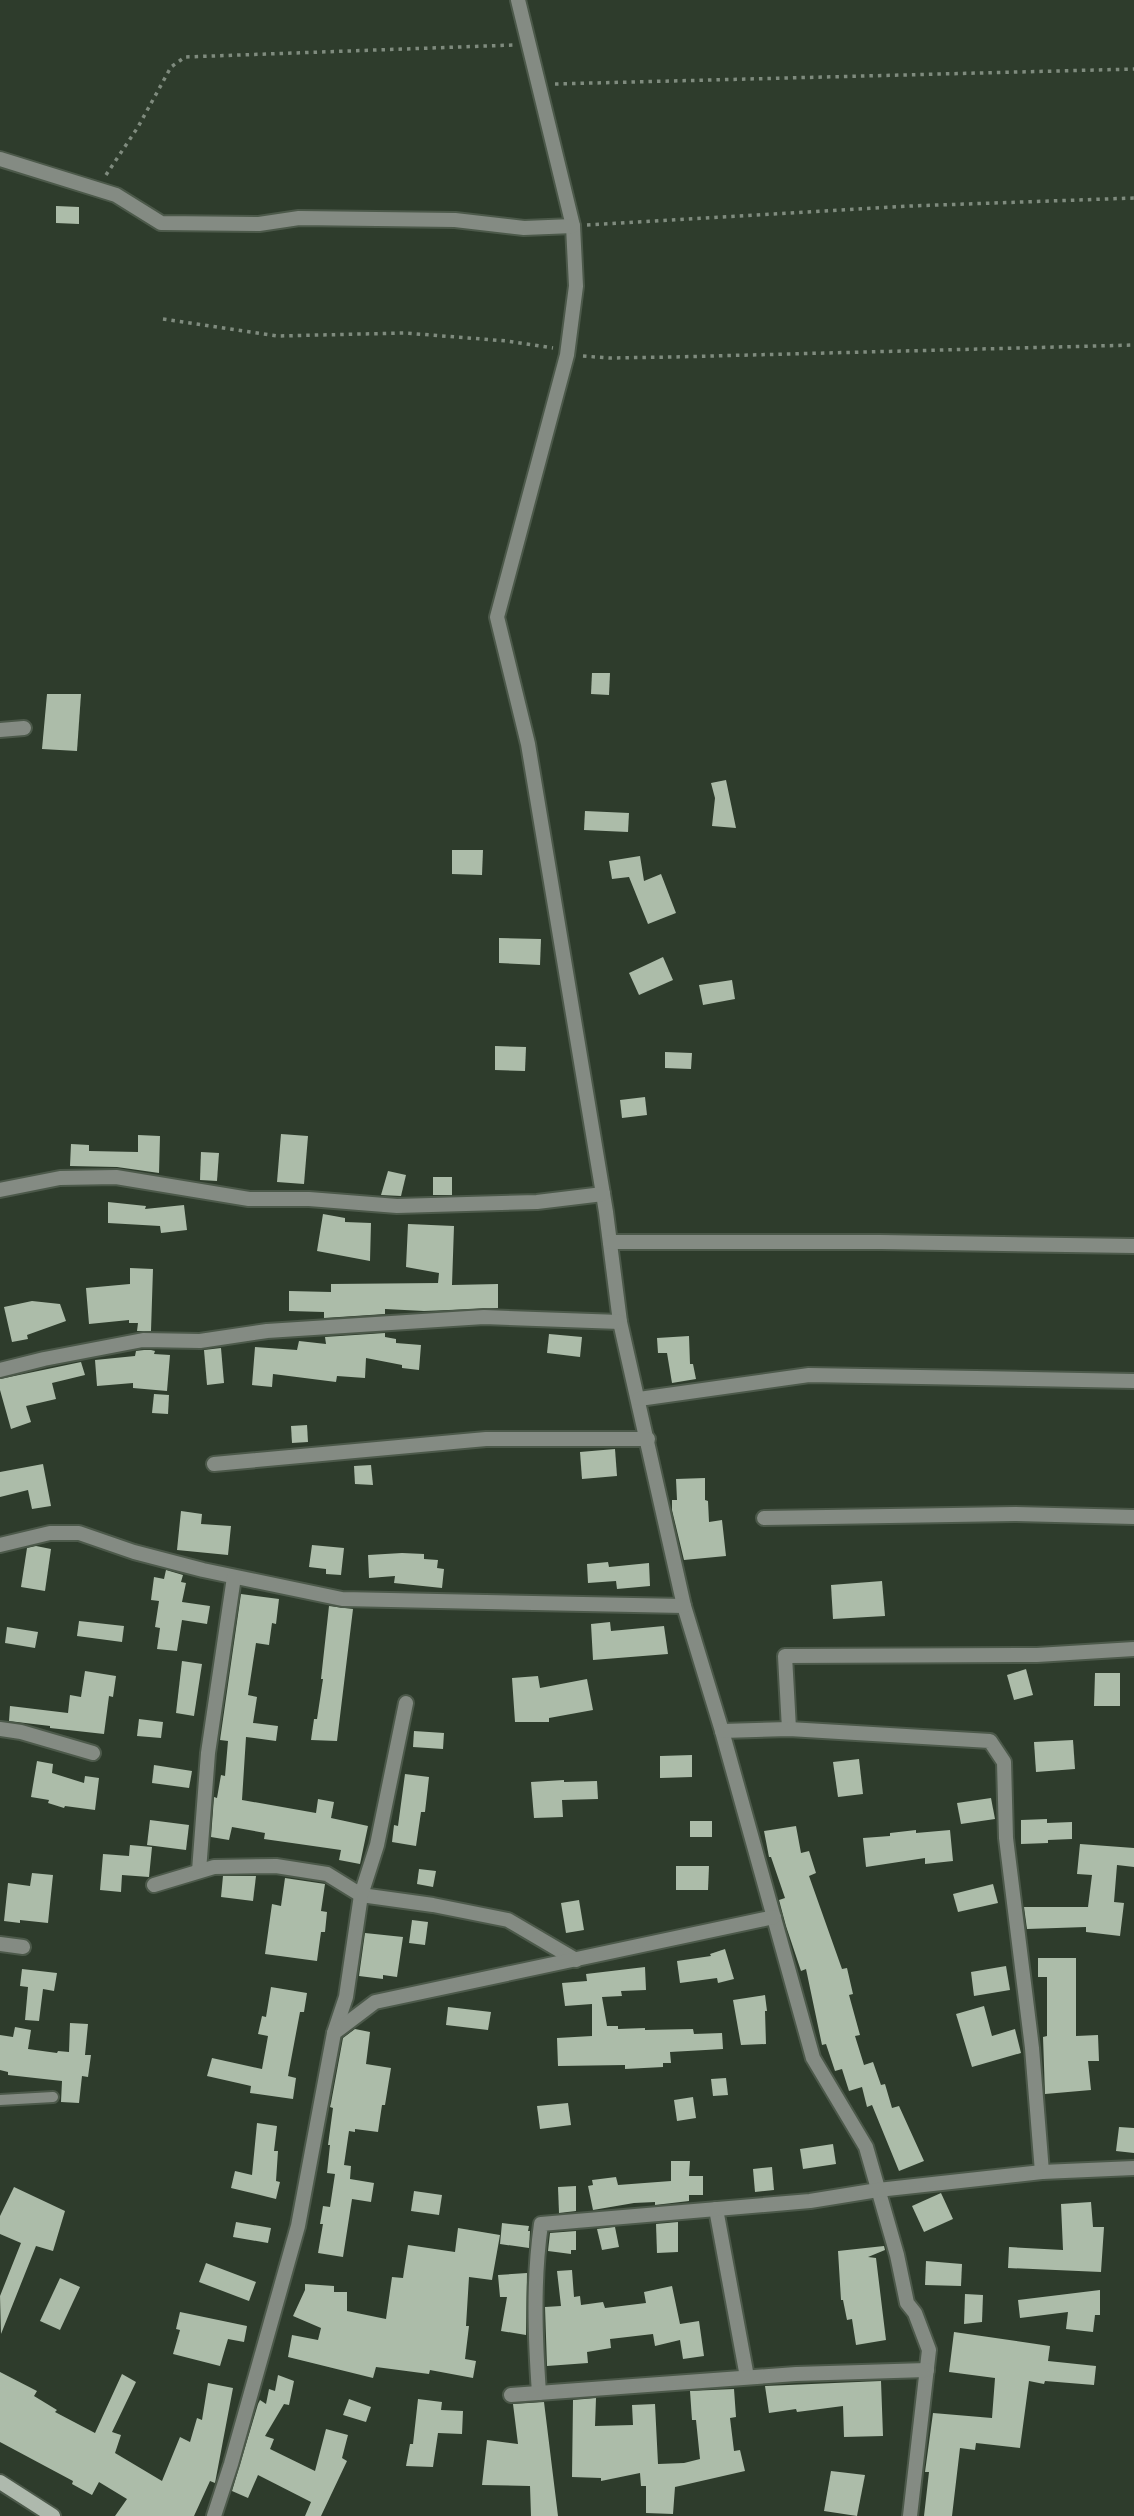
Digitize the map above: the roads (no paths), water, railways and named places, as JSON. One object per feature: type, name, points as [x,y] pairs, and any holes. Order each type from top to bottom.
[{"type":"main road","points":[[0,2482],[53,2516]]},
{"type":"street","points":[[518,0],[573,226],[576,286],[567,355],[497,617],[528,744],[603,1194],[620,1322],[684,1606],[722,1731],[813,2058],[866,2147],[897,2255],[907,2303],[915,2312],[929,2350],[910,2516]]},
{"type":"street","points":[[0,159],[116,195],[161,223],[259,224],[299,218],[455,220],[524,228],[573,226]]},
{"type":"street","points":[[0,730],[24,728]]},
{"type":"street","points":[[0,1190],[60,1178],[116,1177],[249,1199],[309,1199],[397,1206],[537,1202],[603,1194]]},
{"type":"street","points":[[610,1242],[1134,1246]]},
{"type":"street","points":[[0,1370],[143,1340],[200,1341],[267,1331],[484,1317],[620,1322]]},
{"type":"street","points":[[639,1399],[809,1375],[1134,1381]]},
{"type":"street","points":[[214,1464],[486,1439],[648,1439]]},
{"type":"street","points":[[764,1518],[1015,1514],[1134,1517]]},
{"type":"street","points":[[0,1545],[50,1533],[79,1534],[134,1552],[234,1577],[342,1599],[684,1606]]},
{"type":"street","points":[[199,1871],[208,1753],[234,1577]]},
{"type":"street","points":[[789,1729],[785,1656],[1037,1655],[1134,1650]]},
{"type":"street","points":[[214,2516],[298,2226],[334,2033],[346,1997],[360,1895],[377,1844],[406,1703]]},
{"type":"street","points":[[0,1729],[21,1732],[93,1753]]},
{"type":"street","points":[[722,1731],[789,1729],[990,1741],[1004,1762],[1006,1838],[1032,2048],[1042,2172]]},
{"type":"street","points":[[154,1885],[214,1867],[276,1866],[327,1874],[360,1895],[433,1905],[508,1920],[576,1959]]},
{"type":"street","points":[[334,2033],[375,2003],[774,1917]]},
{"type":"street","points":[[0,1944],[23,1947]]},
{"type":"street","points":[[539,2393],[534,2321],[536,2259],[541,2224],[810,2201],[878,2190],[1042,2172],[1134,2168]]},
{"type":"street","points":[[716,2209],[747,2377]]},
{"type":"street","points":[[511,2395],[747,2377],[927,2370]]},
{"type":"lane","points":[[0,2100],[53,2097]]}]
